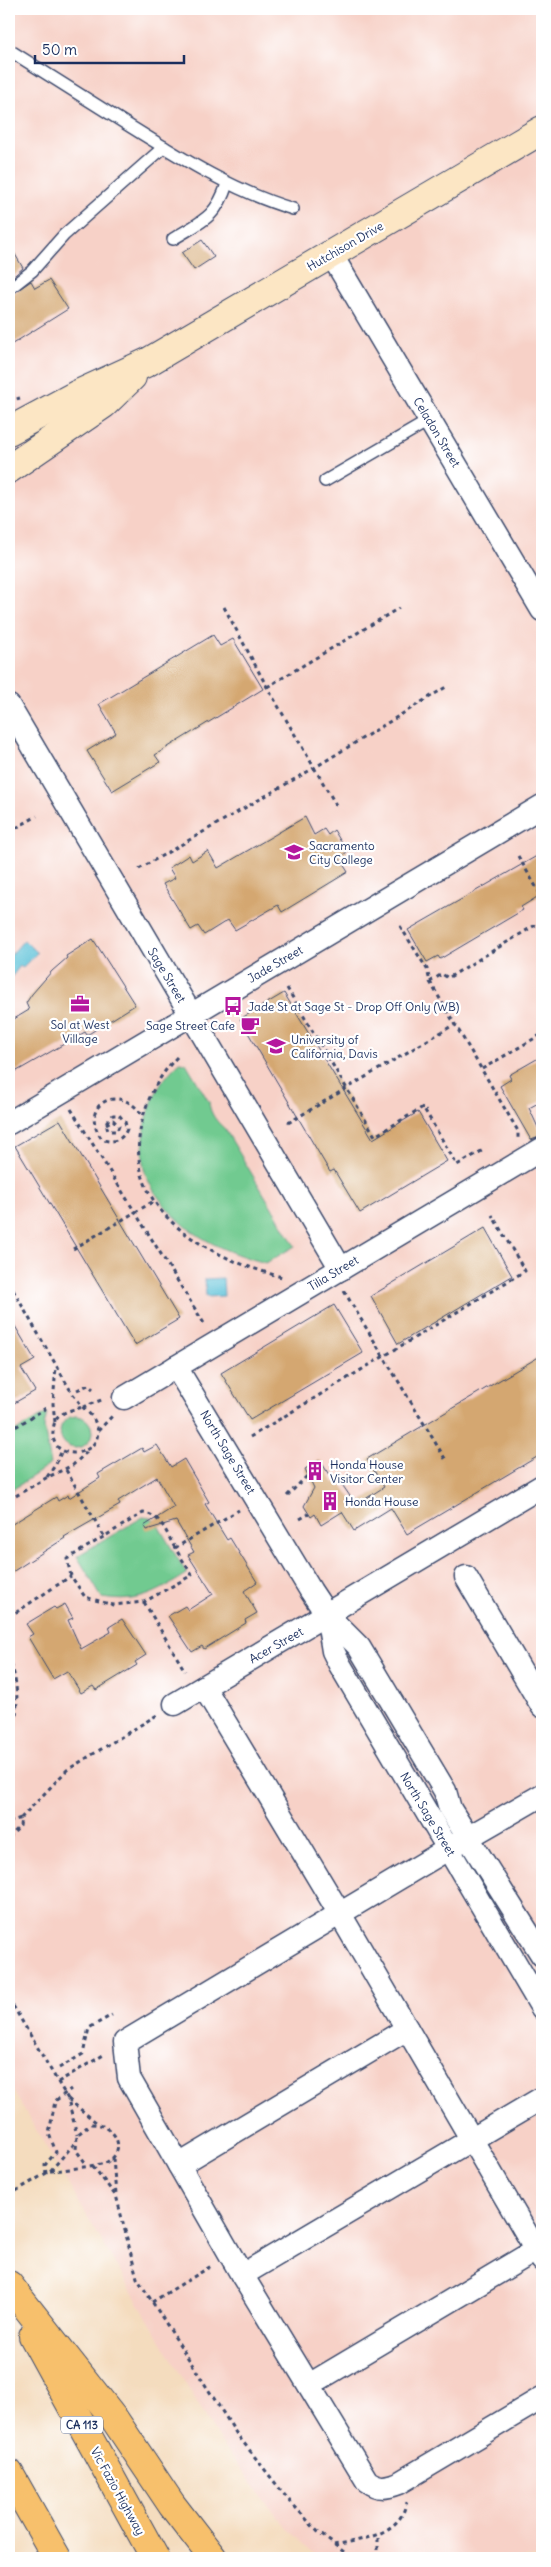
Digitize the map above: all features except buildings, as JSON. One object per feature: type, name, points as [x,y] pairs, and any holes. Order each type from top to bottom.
[{"type":"highway","points":[[9,2285],[114,2417],[172,2505],[213,2558]]},
{"type":"highway","name":"Vic Fazio Highway","points":[[9,2293],[155,2558]]},
{"type":"highway","points":[[9,2473],[57,2558]]},
{"type":"street","name":"Hutchison Drive","points":[[9,431],[76,395],[148,362],[542,130]]},
{"type":"street","name":"Celadon Street","points":[[331,254],[542,610]]},
{"type":"street","name":"Hutchison Drive","points":[[9,469],[104,404],[148,362]]},
{"type":"street","name":"Sage Street","points":[[9,706],[191,1015],[342,1279]]},
{"type":"street","name":"Jade Street","points":[[9,1124],[542,806]]},
{"type":"street","name":"Tilia Street","points":[[124,1398],[176,1367],[342,1279],[542,1149]]},
{"type":"street","name":"North Sage Street","points":[[176,1367],[327,1615],[359,1647],[445,1790],[450,1809],[486,1868],[499,1883],[542,1956]]},
{"type":"street","name":"Acer Street","points":[[175,1704],[542,1486]]},
{"type":"street","points":[[466,1577],[542,1706]]},
{"type":"street","name":"North Sage Street","points":[[327,1615],[333,1651],[340,1665],[542,2008]]},
{"type":"street","points":[[204,1687],[340,1914],[539,2255],[309,2385]]},
{"type":"street","points":[[542,1795],[468,1837],[125,2042],[129,2078],[242,2275],[367,2480],[375,2487],[388,2487],[399,2483],[542,2398]]},
{"type":"street","points":[[178,2165],[407,2029]]},
{"type":"street","points":[[242,2275],[542,2098]]},
{"type":"lane","points":[[9,50],[227,184],[251,195],[293,208]]},
{"type":"lane","points":[[9,288],[32,271],[64,235],[164,147]]},
{"type":"lane","points":[[173,239],[212,215],[220,204],[227,184]]},
{"type":"lane","points":[[325,482],[430,420]]},
{"type":"path","points":[[224,607],[267,687],[336,805]]},
{"type":"path","points":[[267,687],[399,608]]},
{"type":"path","points":[[139,869],[314,768],[446,687]]},
{"type":"path","points":[[9,832],[37,816]]},
{"type":"path","points":[[518,856],[542,897]]},
{"type":"path","points":[[430,982],[442,974],[448,978],[542,921]]},
{"type":"path","points":[[400,926],[427,969],[430,982],[518,1131],[517,1144]]},
{"type":"path","points":[[287,988],[375,1136],[423,1107],[457,1165],[485,1149]]},
{"type":"path","points":[[288,1123],[455,1024]]},
{"type":"path","points":[[482,1069],[542,1034]]},
{"type":"path","points":[[177,1057],[157,1083],[143,1118],[137,1149],[138,1165],[143,1180],[154,1201],[193,1240],[254,1270],[282,1277]]},
{"type":"path","points":[[102,1096],[103,1102]]},
{"type":"path","points":[[106,1124],[110,1116],[119,1115],[126,1122],[127,1129],[116,1141],[102,1139],[97,1133],[93,1119],[95,1110],[103,1102],[115,1098],[128,1100],[137,1107],[143,1118]]},
{"type":"path","points":[[70,1108],[205,1324]]},
{"type":"path","points":[[73,1250],[154,1201]]},
{"type":"path","points":[[250,1437],[525,1271],[492,1214]]},
{"type":"path","points":[[342,1279],[383,1357],[447,1462]]},
{"type":"path","points":[[9,1500],[46,1478],[66,1470],[82,1459],[94,1444],[98,1431],[93,1418],[83,1407],[56,1365],[10,1286]]},
{"type":"path","points":[[56,1365],[53,1404],[55,1422],[52,1434],[62,1450],[76,1454],[89,1449]]},
{"type":"path","points":[[77,1390],[88,1385],[93,1389]]},
{"type":"path","points":[[55,1422],[64,1412],[83,1407]]},
{"type":"path","points":[[9,1430],[46,1408]]},
{"type":"path","points":[[46,1478],[56,1464],[62,1450]]},
{"type":"path","points":[[66,1470],[104,1536]]},
{"type":"path","points":[[287,1496],[292,1494],[298,1482],[308,1475]]},
{"type":"path","points":[[175,1548],[257,1499]]},
{"type":"path","points":[[142,1513],[152,1514],[158,1518],[192,1576],[144,1602],[113,1605],[85,1597],[71,1576],[67,1559],[104,1536],[142,1513]]},
{"type":"path","points":[[300,1520],[309,1514]]},
{"type":"path","points":[[9,1617],[71,1576]]},
{"type":"path","points":[[144,1602],[184,1671]]},
{"type":"path","points":[[9,1656],[17,1689],[16,1713],[9,1739]]},
{"type":"path","points":[[9,1822],[21,1818],[67,1770],[175,1704]]},
{"type":"path","points":[[9,1838],[20,1826],[21,1818]]},
{"type":"path","points":[[9,2000],[68,2099],[77,2135],[75,2143],[50,2171],[9,2195]]},
{"type":"path","points":[[59,2068],[83,2054],[89,2028],[112,2014]]},
{"type":"path","points":[[58,2082],[125,2042]]},
{"type":"path","points":[[46,2174],[45,2165],[56,2152],[49,2134],[55,2101],[71,2089]]},
{"type":"path","points":[[68,2099],[98,2124],[105,2126],[114,2134],[117,2148],[113,2158],[116,2195],[137,2278],[236,2432],[287,2498],[334,2545],[352,2558]]},
{"type":"path","points":[[77,2135],[86,2126],[98,2124]]},
{"type":"path","points":[[75,2143],[80,2157],[87,2165]]},
{"type":"path","points":[[50,2171],[87,2165],[93,2166],[113,2158]]},
{"type":"path","points":[[93,2166],[116,2195]]},
{"type":"path","points":[[152,2302],[230,2254]]},
{"type":"path","points":[[334,2545],[378,2535],[403,2514],[406,2503],[399,2483]]},
{"type":"path","points":[[378,2535],[378,2558]]},
{"type":"shaded area","name":"University of California, Davis","points":[[9,9],[542,9],[542,2558],[319,2558],[288,2530],[220,2441],[9,2084]]},
{"type":"green space","points":[[180,1062],[186,1063],[209,1102],[214,1117],[225,1129],[295,1246],[266,1263],[233,1253],[204,1239],[191,1230],[167,1208],[156,1194],[148,1179],[144,1167],[143,1154],[149,1109],[161,1084]]},
{"type":"green space","points":[[47,1413],[44,1427],[51,1464],[9,1492],[9,1435]]},
{"type":"green space","points":[[76,1416],[87,1421],[92,1432],[87,1443],[76,1448],[65,1443],[60,1432],[65,1421]]},
{"type":"green space","points":[[143,1517],[151,1518],[156,1522],[187,1574],[156,1592],[137,1598],[102,1598],[77,1556]]},
{"type":"water","points":[[24,940],[37,953],[22,968],[20,966],[9,980],[9,957]]},
{"type":"water","points":[[223,1278],[224,1296],[206,1297],[205,1279]]},
{"type":"place","name":"Sacramento City College","points":[[294,852]]},
{"type":"place","name":"Sol at West Village","points":[[80,1004]]},
{"type":"place","name":"Jade St at Sage St - Drop Off Only (WB)","points":[[233,1006]]},
{"type":"place","name":"Sage Street Cafe","points":[[250,1025]]},
{"type":"place","name":"University of California, Davis","points":[[276,1046]]},
{"type":"place","name":"Honda House Visitor Center","points":[[315,1471]]},
{"type":"place","name":"Honda House","points":[[330,1501]]}]
